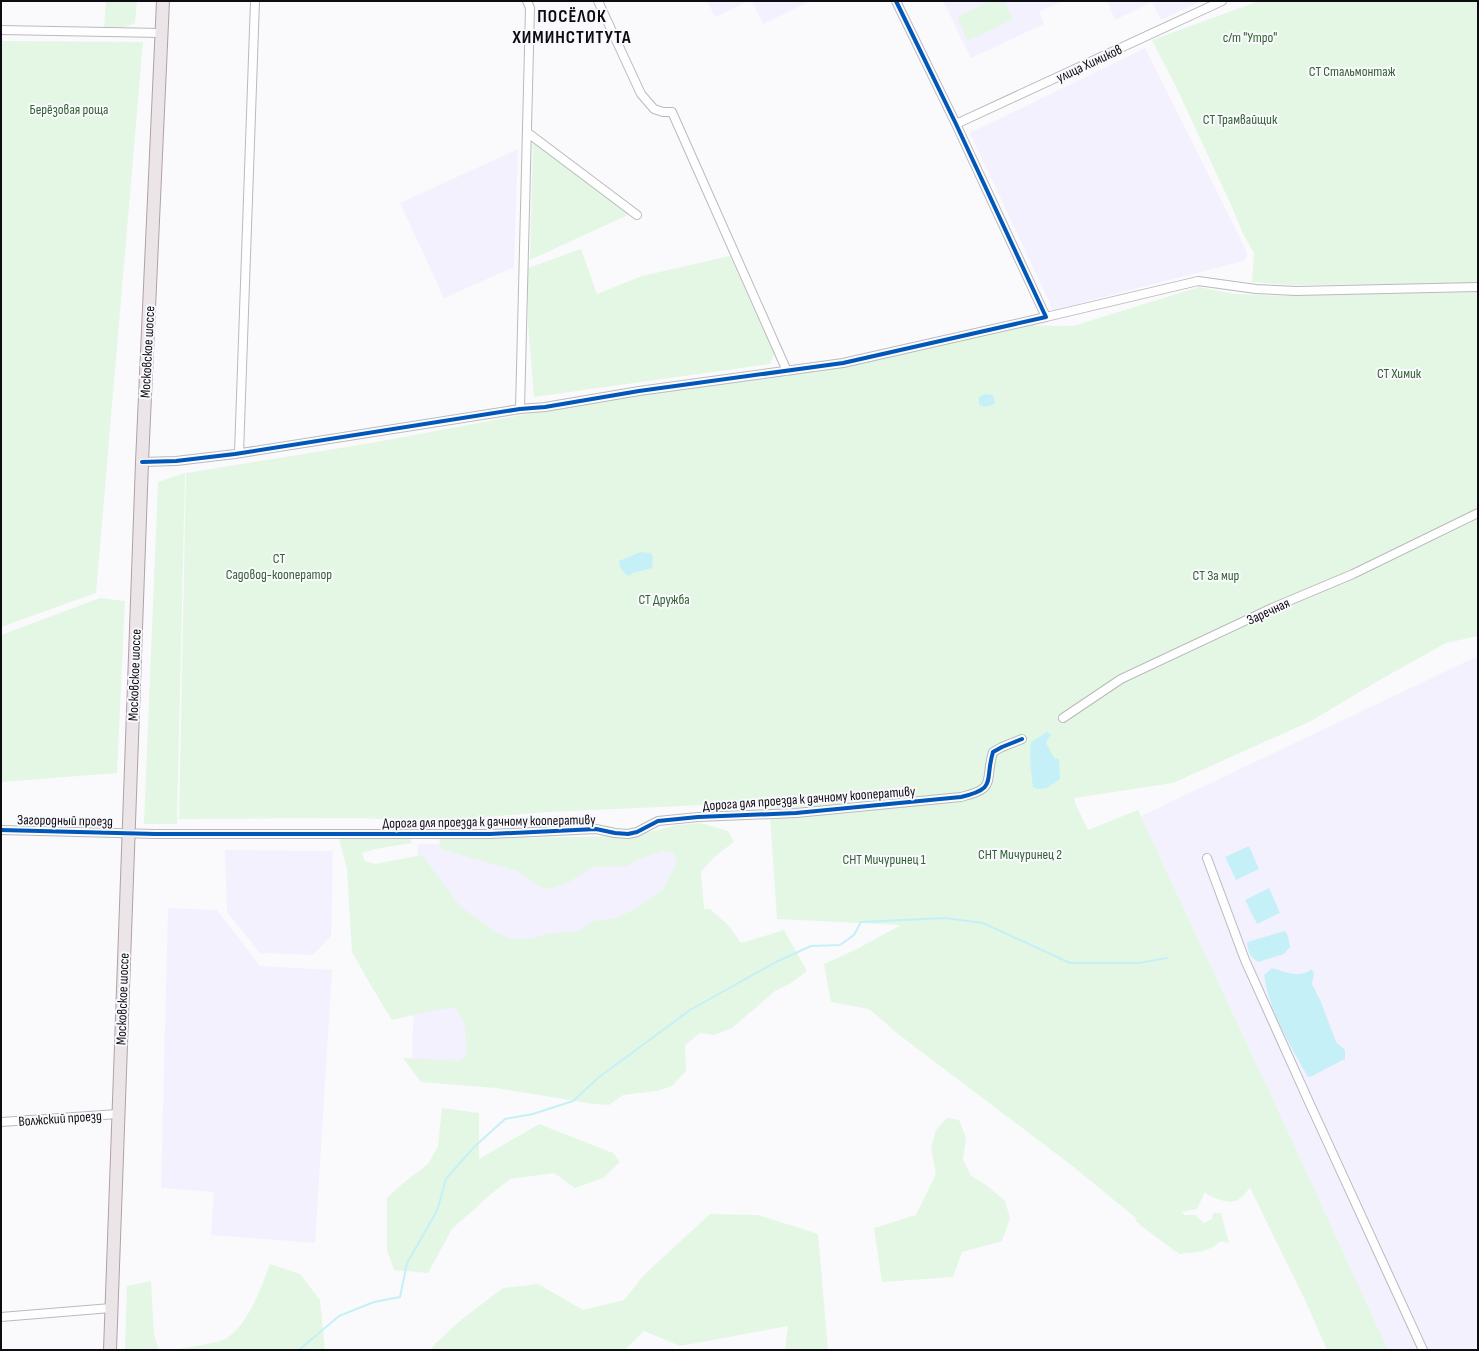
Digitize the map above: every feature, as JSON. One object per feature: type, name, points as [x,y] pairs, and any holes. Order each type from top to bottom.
[{"type":"main road","name":"Московское шоссе","points":[[110,1350],[142,462],[163,1]]},
{"type":"street","points":[[239,453],[255,1]]},
{"type":"street","points":[[520,409],[528,133],[530,8],[527,1]]},
{"type":"street","points":[[598,1],[641,94],[654,109],[663,112],[672,112],[787,371]]},
{"type":"street","points":[[896,1],[956,124],[1046,317]]},
{"type":"street","name":"улица Химиков","points":[[956,124],[1222,1]]},
{"type":"street","points":[[1,30],[162,32]]},
{"type":"street","points":[[528,133],[637,215]]},
{"type":"street","points":[[142,462],[176,461],[239,453],[520,409],[545,407],[639,391],[843,363],[1198,281],[1256,289],[1296,290],[1478,287]]},
{"type":"street","name":"Заречная","points":[[1063,718],[1121,679],[1272,608],[1353,574],[1478,513]]},
{"type":"street","name":"Дорога для проезда к дачному кооперативу","points":[[128,832],[155,834],[490,834],[596,829],[628,834],[637,832],[658,821],[698,817],[796,813],[961,797],[976,794],[983,790],[988,784],[990,763],[993,752],[1022,739]]},
{"type":"street","name":"Загородный проезд","points":[[1,830],[128,832]]},
{"type":"street","points":[[1207,858],[1245,960],[1423,1350]]},
{"type":"street","name":"Волжский проезд","points":[[1,1122],[118,1114]]},
{"type":"street","points":[[1,1317],[112,1308]]},
{"type":"shaded area","points":[[707,1],[749,1],[715,17]]},
{"type":"shaded area","points":[[752,1],[811,1],[763,24]]},
{"type":"shaded area","points":[[943,1],[1062,1],[1039,12],[1044,24],[971,58]]},
{"type":"shaded area","points":[[1107,1],[1202,1],[1161,20],[1152,2],[1115,20]]},
{"type":"shaded area","points":[[1145,48],[1246,250],[1247,257],[1243,261],[1053,310],[970,133]]},
{"type":"shaded area","points":[[518,149],[514,267],[444,298],[400,203]]},
{"type":"shaded area","points":[[1478,656],[1478,1350],[1388,1350],[1141,816]]},
{"type":"shaded area","points":[[691,841],[583,1076],[412,1065],[418,844]]},
{"type":"shaded area","points":[[225,850],[333,851],[331,936],[313,955],[260,953],[227,912]]},
{"type":"shaded area","points":[[168,908],[217,910],[260,966],[332,970],[315,1243],[211,1235],[214,1192],[161,1188]]},
{"type":"green space","points":[[106,1],[137,1],[135,23],[120,28],[104,27]]},
{"type":"green space","points":[[990,1],[1004,1],[1013,19],[968,41],[957,17]]},
{"type":"green space","points":[[1259,1],[1478,1],[1478,284],[1289,285],[1252,282],[1254,253],[1243,234],[1178,91],[1152,40]]},
{"type":"green space","name":"Берёзовая роща","points":[[1,41],[143,42],[96,593],[1,627]]},
{"type":"green space","points":[[533,141],[630,214],[530,260]]},
{"type":"green space","points":[[581,249],[597,294],[642,276],[730,256],[774,354],[770,364],[534,397],[528,324],[528,268]]},
{"type":"green space","points":[[1199,287],[1234,294],[1282,296],[1478,292],[1478,510],[1395,549],[1399,554],[1478,518],[1478,636],[1446,643],[1311,721],[1173,783],[1074,798],[1088,830],[1138,810],[1388,1350],[1327,1350],[1306,1302],[1250,1188],[1240,1199],[1231,1202],[1221,1200],[1205,1192],[1197,1209],[1182,1212],[1184,1215],[1195,1215],[1204,1223],[1212,1219],[1213,1213],[1221,1213],[1229,1243],[1221,1241],[1206,1250],[1179,1254],[1140,1225],[1135,1220],[1137,1219],[1075,1168],[898,1034],[869,1009],[831,1002],[824,964],[857,949],[901,925],[777,919],[769,802],[549,812],[422,822],[365,818],[179,819],[186,473],[377,442],[659,389],[838,364],[1008,325],[1073,326]]},
{"type":"green space","points":[[185,473],[177,824],[144,824],[158,482]]},
{"type":"green space","points":[[100,598],[125,601],[117,773],[1,782],[1,635]]},
{"type":"green space","points":[[701,823],[728,831],[734,842],[714,857],[701,872],[704,909],[710,909],[728,925],[741,943],[784,930],[807,971],[791,983],[775,991],[732,1028],[714,1035],[700,1033],[685,1045],[686,1071],[672,1086],[657,1091],[623,1095],[609,1105],[594,1104],[496,1088],[421,1082],[403,1058],[458,1061],[466,1056],[467,1047],[464,1021],[455,1008],[440,1009],[392,1020],[352,952],[347,869],[339,839],[410,838],[412,843],[375,849],[362,853],[365,861],[375,864],[422,855],[460,906],[494,931],[512,939],[528,939],[553,933],[581,930],[593,921],[613,919],[634,910],[664,889],[677,861],[673,852],[662,851],[641,858],[627,866],[593,867],[569,882],[550,889],[541,887],[517,871],[441,849],[439,839],[633,836],[677,825]]},
{"type":"green space","points":[[442,1108],[479,1113],[479,1159],[539,1124],[613,1153],[620,1162],[603,1178],[575,1188],[554,1173],[510,1179],[452,1229],[428,1273],[394,1270],[387,1250],[387,1198],[402,1184],[428,1164],[438,1146]]},
{"type":"green space","points":[[947,1118],[959,1120],[966,1138],[963,1159],[971,1176],[986,1185],[1005,1201],[1010,1218],[1002,1241],[962,1252],[953,1277],[882,1282],[874,1228],[916,1215],[936,1174],[931,1148],[936,1130]]},
{"type":"green space","points":[[710,1214],[758,1215],[818,1234],[828,1350],[785,1350],[788,1326],[680,1346],[644,1331],[625,1350],[430,1350],[461,1320],[503,1288],[538,1284],[583,1310],[624,1300],[644,1275]]},
{"type":"green space","points":[[270,1264],[300,1274],[320,1300],[325,1350],[172,1350],[217,1342],[227,1338],[235,1331],[248,1314],[263,1284]]},
{"type":"green space","points":[[151,1281],[154,1335],[159,1350],[125,1350],[127,1286]]},
{"type":"water","points":[[985,394],[993,395],[995,403],[987,406],[979,404],[979,397]]},
{"type":"water","points":[[640,552],[650,553],[653,556],[652,568],[633,573],[629,576],[622,570],[619,561]]},
{"type":"water","points":[[1047,732],[1051,734],[1046,743],[1054,758],[1059,759],[1060,779],[1047,788],[1037,789],[1033,787],[1032,781],[1030,759],[1031,742]]},
{"type":"water","points":[[1249,846],[1259,869],[1236,880],[1225,857]]},
{"type":"water","points":[[1269,888],[1280,913],[1257,924],[1245,900]]},
{"type":"water","points":[[1285,931],[1288,936],[1290,947],[1284,954],[1258,962],[1251,956],[1247,942]]},
{"type":"water","points":[[1272,968],[1293,974],[1302,974],[1312,969],[1314,974],[1312,984],[1321,1002],[1336,1042],[1345,1050],[1345,1059],[1308,1077],[1281,1028],[1270,1002],[1264,975]]},
{"type":"waterway","points":[[299,1350],[339,1316],[374,1302],[400,1297],[407,1263],[437,1211],[446,1179],[473,1148],[505,1119],[533,1114],[573,1101],[598,1078],[690,1010],[776,962],[811,946],[840,945],[854,935],[861,922],[945,918],[983,923],[1070,963],[1139,963],[1167,958]]},
{"type":"cycle path","points":[[142,462],[176,461],[235,454],[520,409],[545,407],[639,391],[843,363],[1046,317],[956,124],[896,1]]},
{"type":"cycle path","points":[[1,830],[155,834],[490,834],[596,829],[628,834],[637,832],[658,821],[698,817],[796,813],[961,797],[973,794],[985,787],[988,782],[993,752],[1022,739]]},
{"type":"district","name":"ПОСЁЛОК ХИМИНСТИТУТА","points":[[572,26]]},
{"type":"park label","name":"с/т \"Утро\"","points":[[1250,37]]},
{"type":"park label","name":"СТ Стальмонтаж","points":[[1352,71]]},
{"type":"park label","name":"СТ Трамвайщик","points":[[1240,119]]},
{"type":"park label","name":"СТ Химик","points":[[1399,373]]},
{"type":"park label","name":"СТ Садовод-кооператор","points":[[279,566]]},
{"type":"park label","name":"СТ За мир","points":[[1216,575]]},
{"type":"park label","name":"СТ Дружба","points":[[664,599]]},
{"type":"park label","name":"СНТ Мичуринец 2","points":[[1020,854]]},
{"type":"park label","name":"СНТ Мичуринец 1","points":[[884,859]]}]
